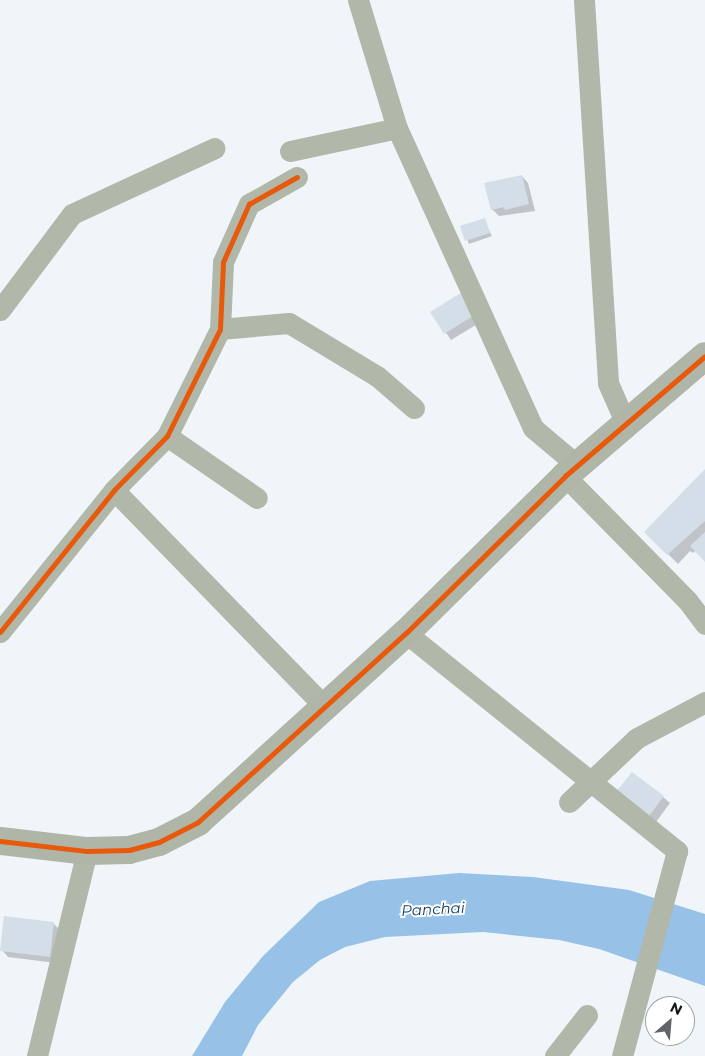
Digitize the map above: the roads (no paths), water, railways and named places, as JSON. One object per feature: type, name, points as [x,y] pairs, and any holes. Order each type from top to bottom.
[{"type":"street","points":[[358,0],[397,128],[534,428],[687,600],[705,624]]},
{"type":"street","points":[[584,0],[608,384],[626,424]]},
{"type":"street","points":[[290,151],[397,128]]},
{"type":"street","points":[[0,310],[72,214],[215,148]]},
{"type":"street","points":[[0,632],[114,490],[167,436],[220,329],[223,262],[249,204],[297,177]]},
{"type":"street","points":[[220,329],[289,323],[377,376],[414,408]]},
{"type":"street","points":[[0,841],[87,851],[128,850],[159,842],[198,822],[326,708],[406,633],[572,471],[704,359]]},
{"type":"street","points":[[167,436],[257,498]]},
{"type":"street","points":[[114,490],[326,708]]},
{"type":"street","points":[[406,633],[592,780],[677,851],[622,1056]]},
{"type":"street","points":[[569,802],[637,738],[705,702]]},
{"type":"street","points":[[37,1056],[87,851]]},
{"type":"street","points":[[555,1056],[587,1015]]},
{"type":"water","name":"Panchai","points":[[459,873],[533,877],[629,890],[705,914],[705,986],[599,949],[559,940],[483,932],[385,937],[345,947],[320,960],[293,982],[258,1025],[242,1056],[192,1056],[225,1002],[263,956],[319,902],[370,881]]}]
